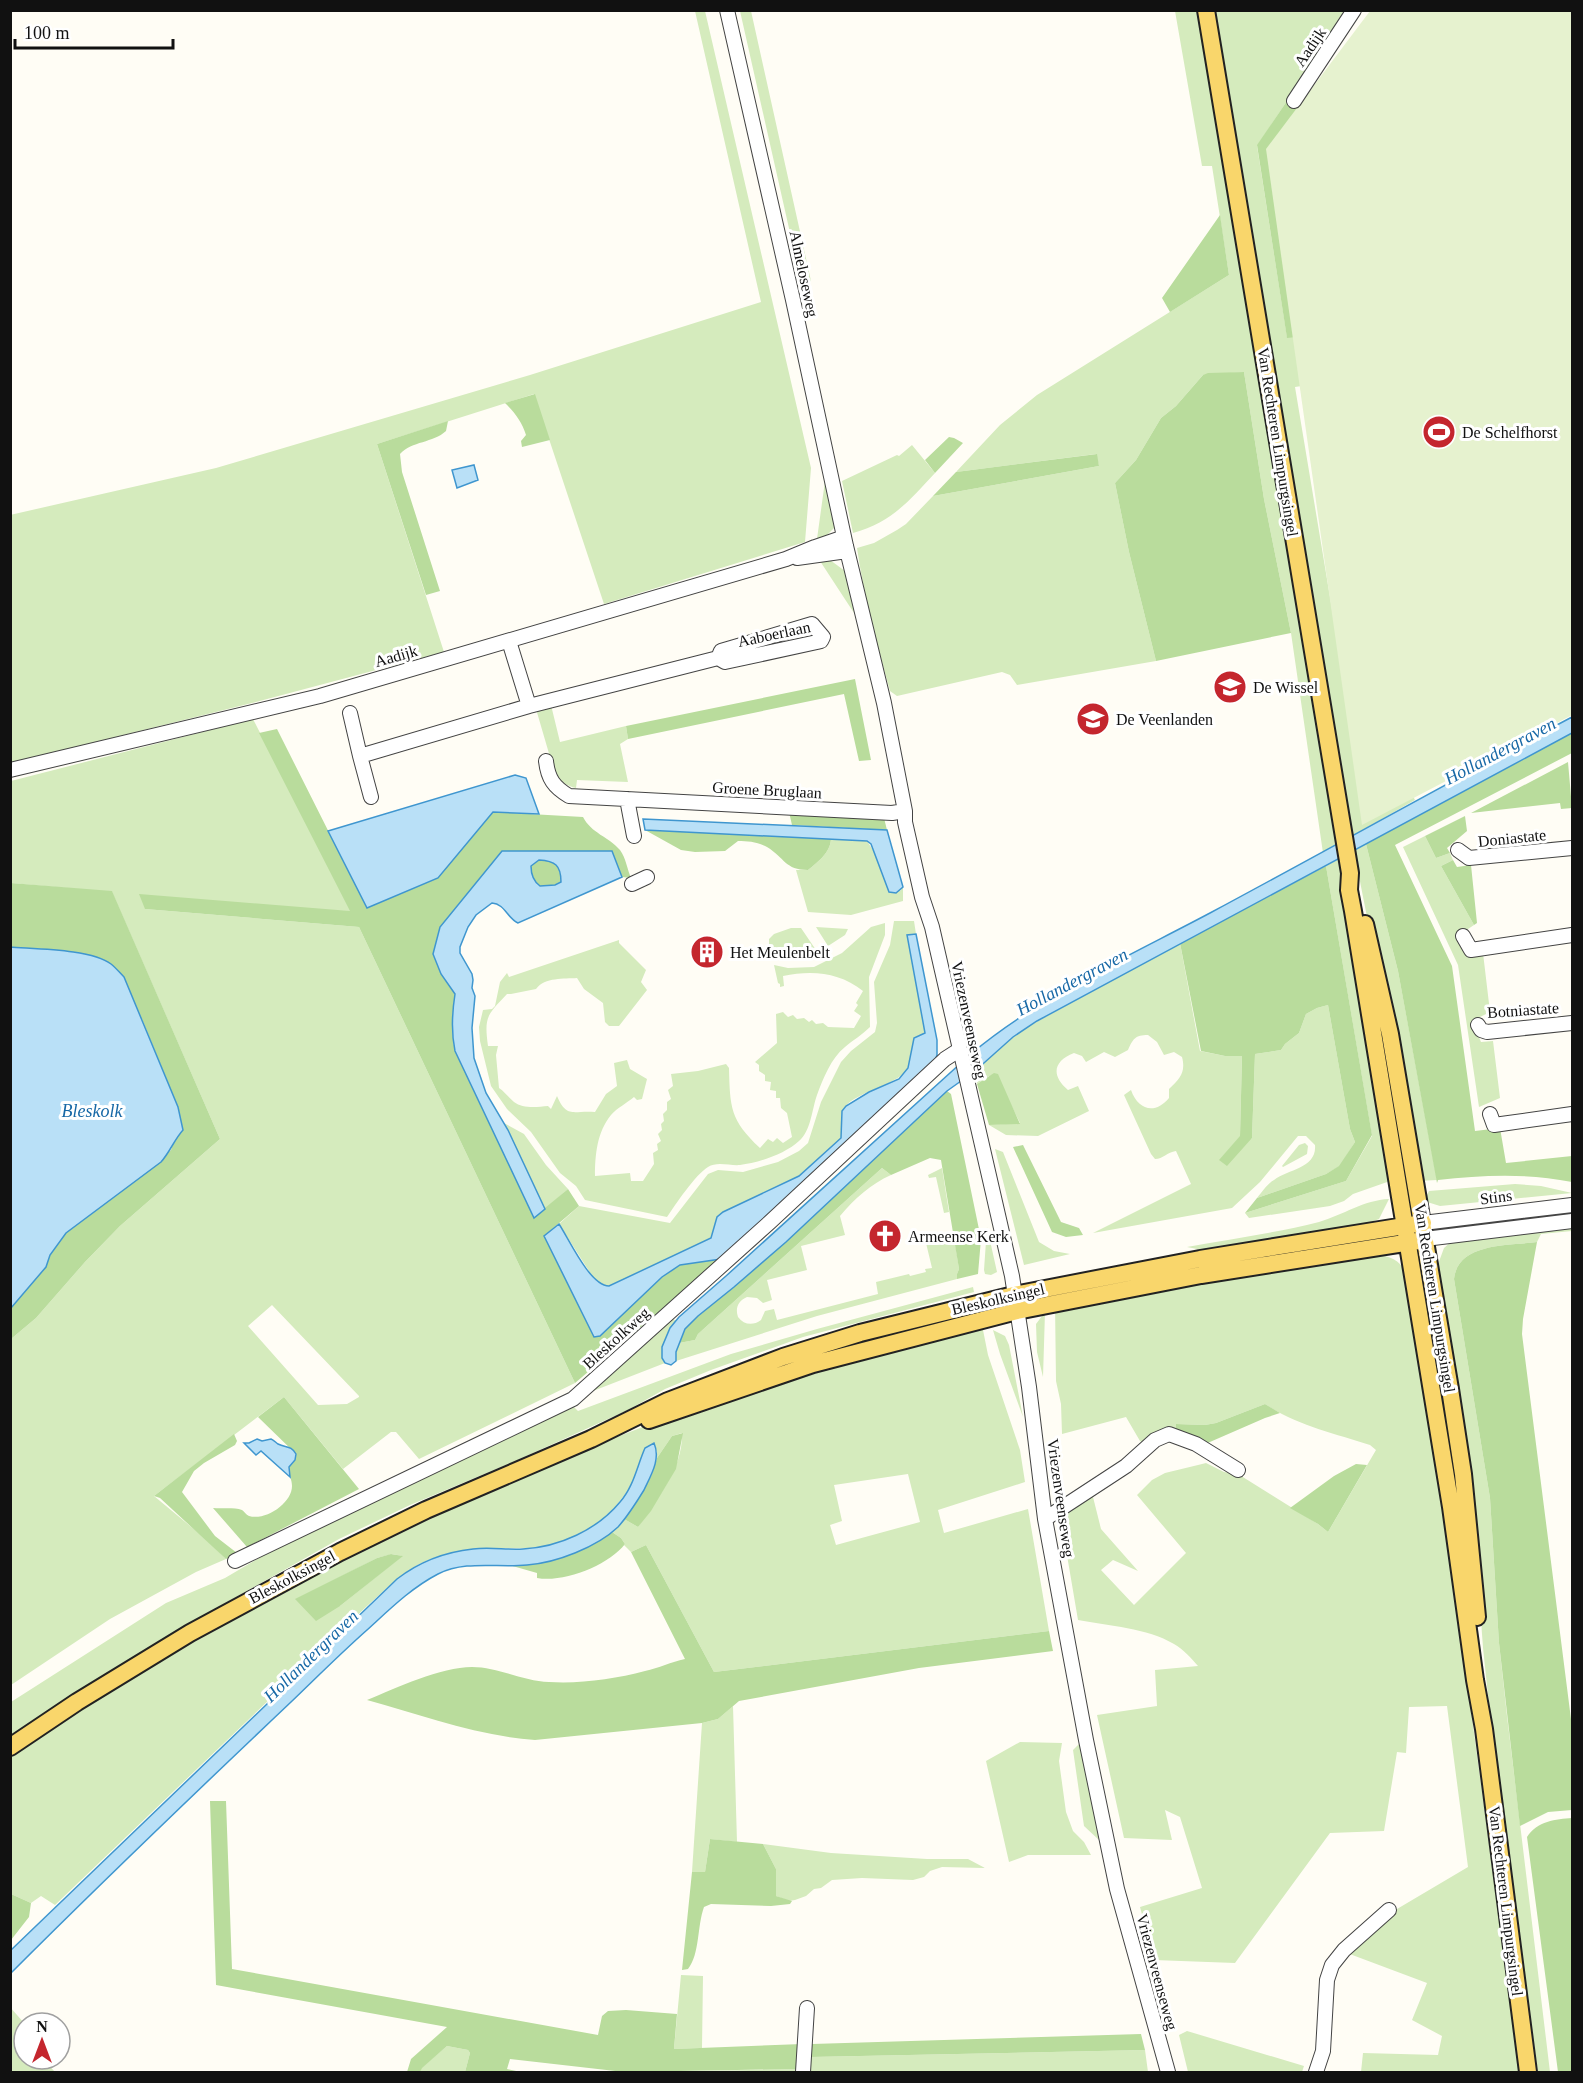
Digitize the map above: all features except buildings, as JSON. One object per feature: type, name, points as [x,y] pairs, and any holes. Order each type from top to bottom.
[{"type":"main road","name":"Van Rechteren Limpurgsingel","points":[[1206,10],[1348,866],[1351,900],[1449,1496],[1484,1729],[1528,2073]]},
{"type":"main road","name":"Van Rechteren Limpurgsingel","points":[[1348,866],[1356,887],[1390,1034],[1463,1474],[1482,1670],[1484,1729]]},
{"type":"main road","name":"Bleskolksingel","points":[[10,1747],[133,1667],[285,1580],[426,1510],[591,1438],[668,1401],[783,1357],[860,1333],[1016,1303],[1201,1275],[1424,1231]]},
{"type":"street","name":"Almeloseweg","points":[[727,10],[791,289],[845,545]]},
{"type":"street","name":"Aadijk","points":[[1294,101],[1354,10]]},
{"type":"street","name":"Aadijk","points":[[10,770],[320,696],[786,559],[816,557],[845,545]]},
{"type":"street","name":"Vriezenveenseweg","points":[[845,545],[884,703],[905,811],[905,822],[922,897],[932,927],[997,1209],[1016,1303],[1046,1519],[1086,1740],[1115,1878],[1168,2073]]},
{"type":"street","name":"Aaboerlaan","points":[[360,756],[529,706],[718,658],[725,662],[821,641],[823,637],[812,624],[721,651],[718,658]]},
{"type":"street","points":[[509,641],[529,706]]},
{"type":"street","points":[[350,713],[371,797]]},
{"type":"street","name":"Groene Bruglaan","points":[[546,761],[551,783],[569,796],[892,813],[905,811]]},
{"type":"street","points":[[627,800],[634,836]]},
{"type":"street","name":"Doniastate","points":[[1458,850],[1469,858],[1572,848]]},
{"type":"street","points":[[632,884],[647,877]]},
{"type":"street","points":[[1463,936],[1471,950],[1572,935]]},
{"type":"street","name":"Botniastate","points":[[1478,1025],[1481,1030],[1487,1032],[1572,1023]]},
{"type":"street","name":"Bleskolkweg","points":[[235,1561],[573,1399],[770,1222],[945,1059],[960,1055]]},
{"type":"street","points":[[1490,1114],[1494,1125],[1572,1114]]},
{"type":"street","name":"Stins","points":[[1424,1231],[1572,1205]]},
{"type":"street","name":"Stins","points":[[1424,1231],[1572,1221]]},
{"type":"street","points":[[1046,1519],[1126,1466],[1155,1440],[1169,1434],[1196,1444],[1238,1470]]},
{"type":"street","points":[[1316,2073],[1323,2051],[1327,1980],[1332,1965],[1344,1950],[1389,1910]]},
{"type":"street","points":[[803,2073],[807,2008]]},
{"type":"green space","points":[[695,11],[705,11],[811,468],[805,542],[604,604],[534,394],[377,444],[444,652],[11,763],[10,515],[216,468],[530,375],[761,302]]},
{"type":"green space","points":[[740,11],[751,11],[811,281],[802,286]]},
{"type":"green space","points":[[1175,11],[1198,11],[1223,147],[1337,844],[1323,853],[1291,633],[1264,499],[1244,372],[1203,375],[1176,406],[1161,418],[1136,460],[1115,483],[1129,552],[1156,661],[1017,685],[1010,675],[1002,672],[897,696],[890,691],[871,620],[860,566],[857,548],[874,543],[906,524],[933,496],[1099,466],[1096,454],[956,472],[1000,425],[1037,395],[1229,275],[1212,166],[1202,166]]},
{"type":"green space","points":[[1212,11],[1347,11],[1257,146],[1287,337],[1305,336],[1308,385],[1295,387],[1367,819],[1412,794],[1415,800],[1352,836]]},
{"type":"green space","name":"De Schelfhorst","points":[[1370,11],[1572,11],[1572,715],[1362,825],[1266,149]]},
{"type":"green space","points":[[1287,101],[1306,112],[1305,336],[1287,338],[1257,145]]},
{"type":"green space","points":[[1220,215],[1229,275],[1170,312],[1162,298]]},
{"type":"green space","points":[[1244,372],[1264,499],[1291,633],[1156,661],[1129,552],[1115,483],[1136,460],[1161,418],[1176,406],[1203,375]]},
{"type":"green space","points":[[535,394],[550,440],[522,447],[521,441],[526,435],[518,418],[505,403]]},
{"type":"green space","points":[[448,421],[446,431],[441,435],[410,447],[400,454],[402,472],[440,591],[426,595],[377,444]]},
{"type":"green space","points":[[949,437],[963,443],[935,473],[925,460]]},
{"type":"green space","points":[[912,445],[935,473],[889,517],[853,533],[842,481],[899,456]]},
{"type":"green space","points":[[1097,454],[1099,466],[933,496],[956,472]]},
{"type":"green space","points":[[825,481],[836,526],[827,535],[817,539]]},
{"type":"green space","points":[[830,560],[845,571],[854,613],[820,561]]},
{"type":"green space","points":[[855,679],[871,760],[859,761],[844,694],[628,739],[626,726]]},
{"type":"green space","points":[[551,705],[560,742],[626,726],[628,739],[620,744],[628,782],[577,780],[576,788],[567,785],[555,774],[536,709]]},
{"type":"green space","points":[[253,719],[351,911],[145,909],[359,927],[575,1383],[419,1459],[396,1432],[391,1432],[343,1469],[284,1397],[154,1496],[226,1559],[196,1572],[110,1619],[11,1685],[11,1339],[36,1318],[120,1226],[220,1139],[112,892],[11,883],[11,781]],"holes":[[[272,1305],[359,1396],[347,1404],[318,1405],[248,1326]]]},
{"type":"green space","points":[[277,729],[367,908],[472,836],[493,812],[583,817],[624,856],[631,878],[622,877],[612,851],[542,851],[440,927],[433,954],[441,974],[455,994],[452,1022],[455,1051],[534,1217],[568,1189],[579,1206],[544,1236],[594,1336],[662,1277],[680,1265],[721,1259],[575,1383],[359,927],[145,909],[139,894],[350,911],[259,733]]},
{"type":"green space","points":[[1572,733],[1572,753],[1395,845],[1452,966],[1475,1131],[1500,1128],[1506,1163],[1572,1156],[1572,1182],[1538,1177],[1505,1176],[1438,1180],[1437,1183],[1398,971],[1366,844]]},
{"type":"green space","points":[[1568,762],[1572,808],[1561,809],[1560,803],[1471,813]]},
{"type":"green space","points":[[789,812],[884,818],[887,830],[792,825]]},
{"type":"green space","points":[[1465,816],[1467,831],[1447,848],[1450,853],[1436,858],[1425,836]]},
{"type":"green space","points":[[645,830],[831,838],[829,848],[808,870],[790,866],[773,851],[757,843],[738,841],[725,851],[695,852],[681,850]]},
{"type":"green space","points":[[1425,836],[1436,858],[1450,853],[1453,860],[1441,866],[1474,925],[1459,935],[1483,953],[1490,1012],[1472,1021],[1481,1042],[1493,1041],[1500,1098],[1479,1107],[1458,965],[1403,847]]},
{"type":"green space","points":[[831,838],[867,841],[900,891],[903,887],[903,901],[851,915],[808,912],[796,870],[808,870],[816,864],[829,848]]},
{"type":"green space","points":[[1366,844],[1398,971],[1437,1180],[1419,1181],[1354,851]]},
{"type":"green space","points":[[1339,859],[1349,902],[1353,964],[1390,1181],[1353,1194],[1344,1201],[1330,1206],[1249,1218],[1245,1213],[1346,1181],[1372,1136],[1326,866]]},
{"type":"green space","points":[[539,860],[549,861],[556,865],[560,872],[561,882],[555,885],[540,886],[538,884],[531,872],[531,866]]},
{"type":"green space","points":[[1453,860],[1457,867],[1471,865],[1477,923],[1474,925],[1441,866]]},
{"type":"green space","points":[[1326,866],[1372,1135],[1346,1181],[1245,1213],[1257,1198],[1326,1174],[1339,1166],[1355,1142],[1350,1129],[1328,1005],[1306,1014],[1299,1033],[1281,1050],[1255,1054],[1252,1138],[1227,1166],[1219,1160],[1240,1136],[1242,1056],[1225,1056],[1201,1051],[1180,943]]},
{"type":"green space","points":[[11,883],[112,891],[220,1139],[120,1226],[36,1318],[11,1339],[10,1308],[46,1267],[50,1255],[66,1233],[117,1195],[171,1150],[175,1138],[182,1130],[178,1107],[142,1019],[49,950],[11,947]]},
{"type":"green space","points":[[894,921],[914,921],[916,934],[907,935],[925,1033],[914,1038],[907,1070],[893,1081],[848,1104],[841,1116],[842,1138],[799,1176],[723,1212],[717,1217],[711,1238],[609,1286],[596,1282],[559,1224],[579,1206],[670,1223],[708,1174],[718,1170],[743,1172],[778,1162],[799,1151],[808,1143],[821,1102],[841,1062],[875,1032],[877,1023],[874,982],[890,945]]},
{"type":"green space","points":[[885,923],[885,935],[869,977],[870,1027],[840,1052],[832,1063],[819,1089],[809,1126],[803,1137],[793,1146],[763,1160],[740,1165],[719,1164],[708,1167],[692,1183],[667,1217],[585,1200],[576,1186],[560,1173],[531,1132],[507,1109],[491,1086],[480,1041],[479,1027],[483,1010],[492,1009],[495,1006],[500,982],[507,973],[509,977],[619,940],[619,943],[646,970],[641,982],[647,990],[619,1026],[609,1026],[605,1022],[603,1003],[584,989],[577,978],[544,982],[536,989],[507,994],[488,1017],[486,1029],[488,1046],[498,1046],[496,1055],[499,1088],[522,1106],[548,1106],[551,1109],[557,1096],[568,1111],[595,1112],[606,1094],[617,1086],[614,1063],[627,1060],[630,1069],[647,1079],[642,1099],[637,1100],[634,1097],[613,1112],[606,1122],[598,1144],[595,1176],[630,1173],[631,1181],[643,1181],[654,1164],[653,1153],[658,1150],[657,1144],[661,1141],[658,1134],[662,1130],[661,1124],[664,1121],[663,1114],[667,1110],[667,1102],[671,1099],[668,1090],[673,1086],[671,1074],[698,1071],[726,1064],[729,1068],[731,1103],[737,1121],[760,1148],[768,1139],[773,1142],[777,1138],[783,1143],[792,1137],[787,1113],[781,1108],[780,1098],[776,1098],[776,1091],[770,1090],[771,1082],[765,1081],[765,1075],[759,1071],[759,1065],[755,1062],[777,1043],[776,1014],[783,1012],[788,1017],[793,1015],[797,1019],[804,1018],[809,1022],[812,1020],[816,1024],[823,1023],[828,1027],[854,1028],[861,1016],[854,1011],[863,991],[835,976],[815,973],[783,976],[784,986],[780,987],[774,965],[788,968],[814,967],[842,953],[871,927]]},
{"type":"green space","points":[[816,927],[848,929],[845,935],[828,946]]},
{"type":"green space","points":[[791,928],[801,928],[816,950],[805,954],[792,954],[769,948],[769,939],[774,934]]},
{"type":"green space","points":[[1180,943],[1200,1051],[1225,1056],[1242,1055],[1240,1137],[1220,1160],[1252,1138],[1255,1054],[1281,1050],[1299,1033],[1306,1014],[1328,1005],[1350,1129],[1355,1142],[1340,1166],[1326,1174],[1257,1198],[1271,1182],[1312,1159],[1315,1145],[1306,1136],[1298,1136],[1260,1182],[1232,1208],[1093,1233],[1191,1184],[1176,1151],[1158,1159],[1151,1154],[1124,1095],[1131,1090],[1142,1106],[1158,1107],[1169,1098],[1169,1089],[1181,1075],[1182,1057],[1174,1052],[1164,1055],[1157,1042],[1148,1035],[1137,1037],[1128,1050],[1115,1057],[1104,1052],[1086,1062],[1082,1056],[1074,1053],[1067,1056],[1058,1065],[1059,1079],[1068,1090],[1078,1086],[1089,1111],[1038,1136],[1006,1135],[989,1125],[1020,1123],[996,1075],[989,1076],[977,1084],[975,1071],[1029,1026]]},
{"type":"green space","points":[[994,1073],[998,1074],[1020,1124],[989,1125],[977,1084]]},
{"type":"green space","points":[[947,1091],[951,1094],[981,1239],[978,1274],[957,1279],[959,1269],[941,1160],[930,1158],[891,1175],[882,1168],[698,1334],[695,1340],[679,1343],[685,1329],[698,1316],[786,1242]]},
{"type":"green space","points":[[504,1123],[524,1134],[546,1165],[568,1189],[545,1209]]},
{"type":"green space","points":[[1305,1143],[1308,1146],[1307,1154],[1283,1167],[1299,1145]]},
{"type":"green space","points":[[1023,1145],[1061,1222],[1079,1228],[1083,1235],[1066,1237],[1052,1232],[1013,1147]]},
{"type":"green space","points":[[995,1149],[1003,1152],[1039,1242],[1054,1251],[1070,1254],[1024,1265]]},
{"type":"green space","points":[[882,1168],[891,1175],[864,1192],[840,1216],[845,1235],[801,1246],[807,1270],[767,1280],[772,1300],[763,1303],[757,1298],[747,1297],[738,1305],[740,1320],[749,1324],[755,1323],[761,1320],[765,1311],[774,1309],[777,1320],[878,1294],[876,1282],[926,1272],[925,1269],[932,1268],[926,1243],[954,1236],[959,1269],[957,1279],[817,1316],[676,1361],[679,1343],[695,1340],[698,1334]]},
{"type":"green space","points":[[942,1168],[949,1212],[944,1213],[936,1177],[929,1178],[928,1175]]},
{"type":"green space","points":[[1515,1184],[1541,1186],[1572,1193],[1440,1206],[1424,1201],[1429,1191]]},
{"type":"green space","points":[[1389,1199],[1379,1219],[1368,1223],[1222,1248],[1202,1250],[1187,1247],[1303,1226],[1371,1202]]},
{"type":"green space","points":[[1572,1225],[1572,1231],[1541,1234],[1537,1242],[1486,1248],[1475,1252],[1465,1258],[1458,1267],[1454,1279],[1490,1498],[1499,1643],[1550,2072],[1538,2072],[1510,1870],[1483,1647],[1475,1509],[1458,1388],[1437,1267],[1444,1248],[1452,1241]]},
{"type":"green space","points":[[987,1227],[997,1272],[991,1275],[985,1274],[984,1270]]},
{"type":"green space","points":[[1537,1242],[1522,1334],[1572,1727],[1572,1810],[1548,1812],[1520,1826],[1499,1643],[1490,1498],[1454,1279],[1458,1267],[1465,1258],[1475,1252],[1499,1246]]},
{"type":"green space","points":[[1376,1255],[1396,1260],[1406,1277],[1469,1685],[1520,2072],[1361,2072],[1363,2053],[1438,2055],[1442,2036],[1412,2020],[1427,1983],[1347,1953],[1397,1909],[1468,1867],[1447,1706],[1409,1707],[1406,1753],[1397,1752],[1384,1831],[1330,1833],[1235,1963],[1154,1960],[1140,1907],[1202,1888],[1180,1817],[1165,1810],[1172,1840],[1124,1838],[1097,1715],[1157,1706],[1155,1670],[1198,1666],[1174,1644],[1152,1634],[1078,1620],[1060,1514],[1092,1493],[1101,1529],[1138,1571],[1113,1560],[1101,1570],[1134,1605],[1186,1553],[1137,1495],[1152,1480],[1165,1473],[1206,1463],[1224,1472],[1238,1474],[1328,1532],[1376,1450],[1370,1445],[1290,1418],[1265,1404],[1216,1423],[1176,1424],[1175,1434],[1150,1448],[1140,1441],[1126,1417],[1062,1434],[1061,1404],[1056,1381],[1055,1304]]},
{"type":"green space","points":[[973,1287],[974,1292],[803,1337],[711,1370],[665,1389],[628,1410],[513,1462],[410,1505],[339,1539],[206,1614],[11,1735],[11,1702],[166,1603],[225,1578],[271,1551],[572,1405],[578,1411],[731,1354]]},
{"type":"green space","points":[[1045,1312],[1043,1377],[1037,1352],[1036,1324]]},
{"type":"green space","points":[[671,1317],[676,1321],[665,1341],[663,1358],[665,1363],[593,1391],[588,1390]]},
{"type":"green space","points":[[983,1330],[988,1355],[1020,1450],[1025,1482],[938,1510],[944,1533],[1028,1509],[1049,1631],[714,1672],[646,1545],[631,1552],[621,1538],[612,1532],[624,1519],[638,1527],[674,1471],[682,1433],[672,1436],[657,1458],[657,1451],[643,1454],[630,1487],[619,1502],[606,1516],[576,1536],[541,1547],[461,1551],[428,1560],[410,1569],[366,1607],[55,1905],[41,1896],[31,1903],[11,1894],[10,1754],[33,1738],[213,1628],[403,1528],[573,1454],[671,1416],[814,1367]],"holes":[[[908,1474],[920,1522],[836,1545],[830,1525],[842,1521],[834,1485]],[[392,1554],[402,1556],[340,1606],[296,1600],[377,1558]]]},
{"type":"green space","points":[[993,1330],[1005,1336],[1009,1345],[1023,1417],[1000,1354]]},
{"type":"green space","points":[[284,1397],[359,1489],[247,1547],[213,1508],[239,1509],[249,1516],[256,1517],[270,1513],[288,1499],[292,1486],[289,1467],[295,1460],[296,1454],[258,1417]]},
{"type":"green space","points":[[1265,1404],[1280,1413],[1203,1445],[1175,1434],[1176,1424],[1216,1423]]},
{"type":"green space","points":[[683,1433],[676,1469],[651,1511],[638,1527],[624,1519],[636,1503],[652,1474],[657,1458],[672,1436]]},
{"type":"green space","points":[[234,1434],[237,1441],[235,1445],[194,1471],[182,1492],[215,1536],[237,1553],[226,1559],[160,1498],[154,1496]]},
{"type":"green space","points":[[1356,1464],[1367,1465],[1328,1532],[1290,1508],[1334,1476]]},
{"type":"green space","points":[[612,1532],[625,1544],[608,1559],[585,1571],[548,1579],[537,1578],[537,1573],[509,1565],[537,1563],[576,1552]]},
{"type":"green space","points":[[646,1545],[714,1672],[1049,1631],[1053,1651],[919,1668],[739,1701],[718,1719],[702,1723],[535,1740],[471,1730],[367,1700],[419,1679],[460,1668],[491,1669],[539,1681],[573,1682],[622,1676],[685,1659],[631,1552]]},
{"type":"green space","points":[[391,1554],[403,1556],[340,1606],[316,1621],[295,1599],[377,1558]]},
{"type":"green space","points":[[733,1706],[737,1842],[710,1839],[705,1872],[692,1872],[702,1723],[718,1719]]},
{"type":"green space","points":[[1020,1742],[1062,1743],[1059,1761],[1066,1812],[1073,1831],[1084,1842],[1091,1855],[1028,1855],[1009,1862],[986,1761]]},
{"type":"green space","points":[[1081,1742],[1100,1841],[1084,1826],[1073,1750]]},
{"type":"green space","points":[[210,1801],[226,1801],[232,1969],[598,2035],[602,2016],[608,2011],[677,2014],[674,2049],[802,2044],[799,2069],[624,2072],[510,2059],[507,2069],[521,2072],[465,2072],[470,2053],[468,2050],[447,2046],[420,2072],[407,2072],[411,2059],[447,2027],[216,1985]]},
{"type":"green space","points":[[1572,1818],[1572,2072],[1558,2072],[1527,1837],[1541,1824]]},
{"type":"green space","points":[[710,1839],[763,1844],[776,1869],[776,1896],[792,1901],[790,1904],[771,1906],[711,1904],[704,1907],[695,1956],[688,1969],[682,1970],[692,1872],[705,1872]]},
{"type":"green space","points":[[763,1844],[831,1853],[968,1859],[985,1868],[942,1867],[913,1880],[862,1878],[832,1880],[806,1896],[789,1901],[776,1896],[776,1869]]},
{"type":"green space","points":[[11,1894],[31,1903],[29,1917],[11,1940]]},
{"type":"green space","points":[[681,1975],[703,1976],[702,2048],[674,2049]]},
{"type":"green space","points":[[10,2007],[14,2011],[12,2071],[55,2072],[11,2072]]},
{"type":"green space","points":[[1187,2031],[1304,2066],[1302,2072],[1188,2072],[1179,2035]]},
{"type":"green space","points":[[1141,2034],[1145,2050],[811,2057],[812,2044]]},
{"type":"green space","points":[[447,2046],[468,2050],[470,2053],[465,2072],[420,2072],[421,2068]]},
{"type":"green space","points":[[1145,2050],[1148,2072],[810,2072],[811,2057]]},
{"type":"green space","points":[[799,2069],[799,2072],[635,2072]]},
{"type":"water","points":[[474,465],[478,480],[457,488],[452,470]]},
{"type":"water","points":[[1572,717],[1572,733],[1037,1021],[1013,1037],[975,1071],[947,1091],[786,1242],[698,1316],[685,1329],[676,1352],[676,1361],[671,1365],[665,1363],[662,1358],[662,1347],[670,1328],[679,1317],[972,1053],[999,1032],[1087,977]]},
{"type":"water","points":[[515,775],[526,778],[539,814],[493,812],[438,878],[367,908],[328,831]]},
{"type":"water","points":[[643,819],[887,830],[903,887],[896,893],[889,892],[871,844],[867,841],[645,830]]},
{"type":"water","points":[[502,851],[612,851],[622,877],[518,923],[503,908],[492,903],[476,915],[460,947],[460,953],[473,980],[474,1058],[486,1093],[508,1130],[545,1209],[534,1218],[455,1051],[452,1022],[455,994],[441,974],[433,954],[440,927]],"holes":[[[539,860],[556,865],[560,872],[561,882],[555,885],[540,886],[536,882],[531,866]]]},
{"type":"water","points":[[916,934],[937,1040],[937,1055],[934,1063],[721,1259],[680,1265],[662,1277],[600,1336],[594,1337],[544,1236],[559,1224],[587,1270],[602,1284],[609,1286],[711,1238],[717,1217],[723,1212],[799,1176],[841,1138],[842,1111],[846,1106],[869,1092],[899,1079],[908,1068],[914,1038],[925,1033],[907,935]]},
{"type":"water","name":"Bleskolk","points":[[10,947],[91,955],[111,964],[118,970],[124,977],[178,1107],[183,1130],[161,1162],[66,1233],[50,1255],[46,1267],[11,1308]]},
{"type":"water","points":[[257,1439],[262,1441],[271,1439],[294,1451],[295,1460],[289,1467],[290,1477],[261,1451],[256,1455],[244,1443]]},
{"type":"water","points":[[654,1443],[656,1461],[652,1473],[644,1490],[618,1527],[599,1541],[576,1553],[538,1564],[460,1567],[438,1574],[409,1593],[338,1657],[150,1836],[11,1973],[11,1950],[397,1579],[423,1563],[463,1550],[537,1548],[563,1541],[589,1529],[611,1512],[625,1496],[645,1448]]},
{"type":"place","name":"De Schelfhorst","points":[[1439,432]]},
{"type":"place","name":"De Wissel","points":[[1230,687]]},
{"type":"place","name":"De Veenlanden","points":[[1093,719]]},
{"type":"place","name":"Het Meulenbelt","points":[[707,952]]},
{"type":"place","name":"Armeense Kerk","points":[[885,1236]]},
{"type":"water label","name":"Hollandergraven","points":[[1500,751]]},
{"type":"water label","name":"Hollandergraven","points":[[1072,982]]},
{"type":"water label","name":"Hollandergraven","points":[[311,1656]]}]
